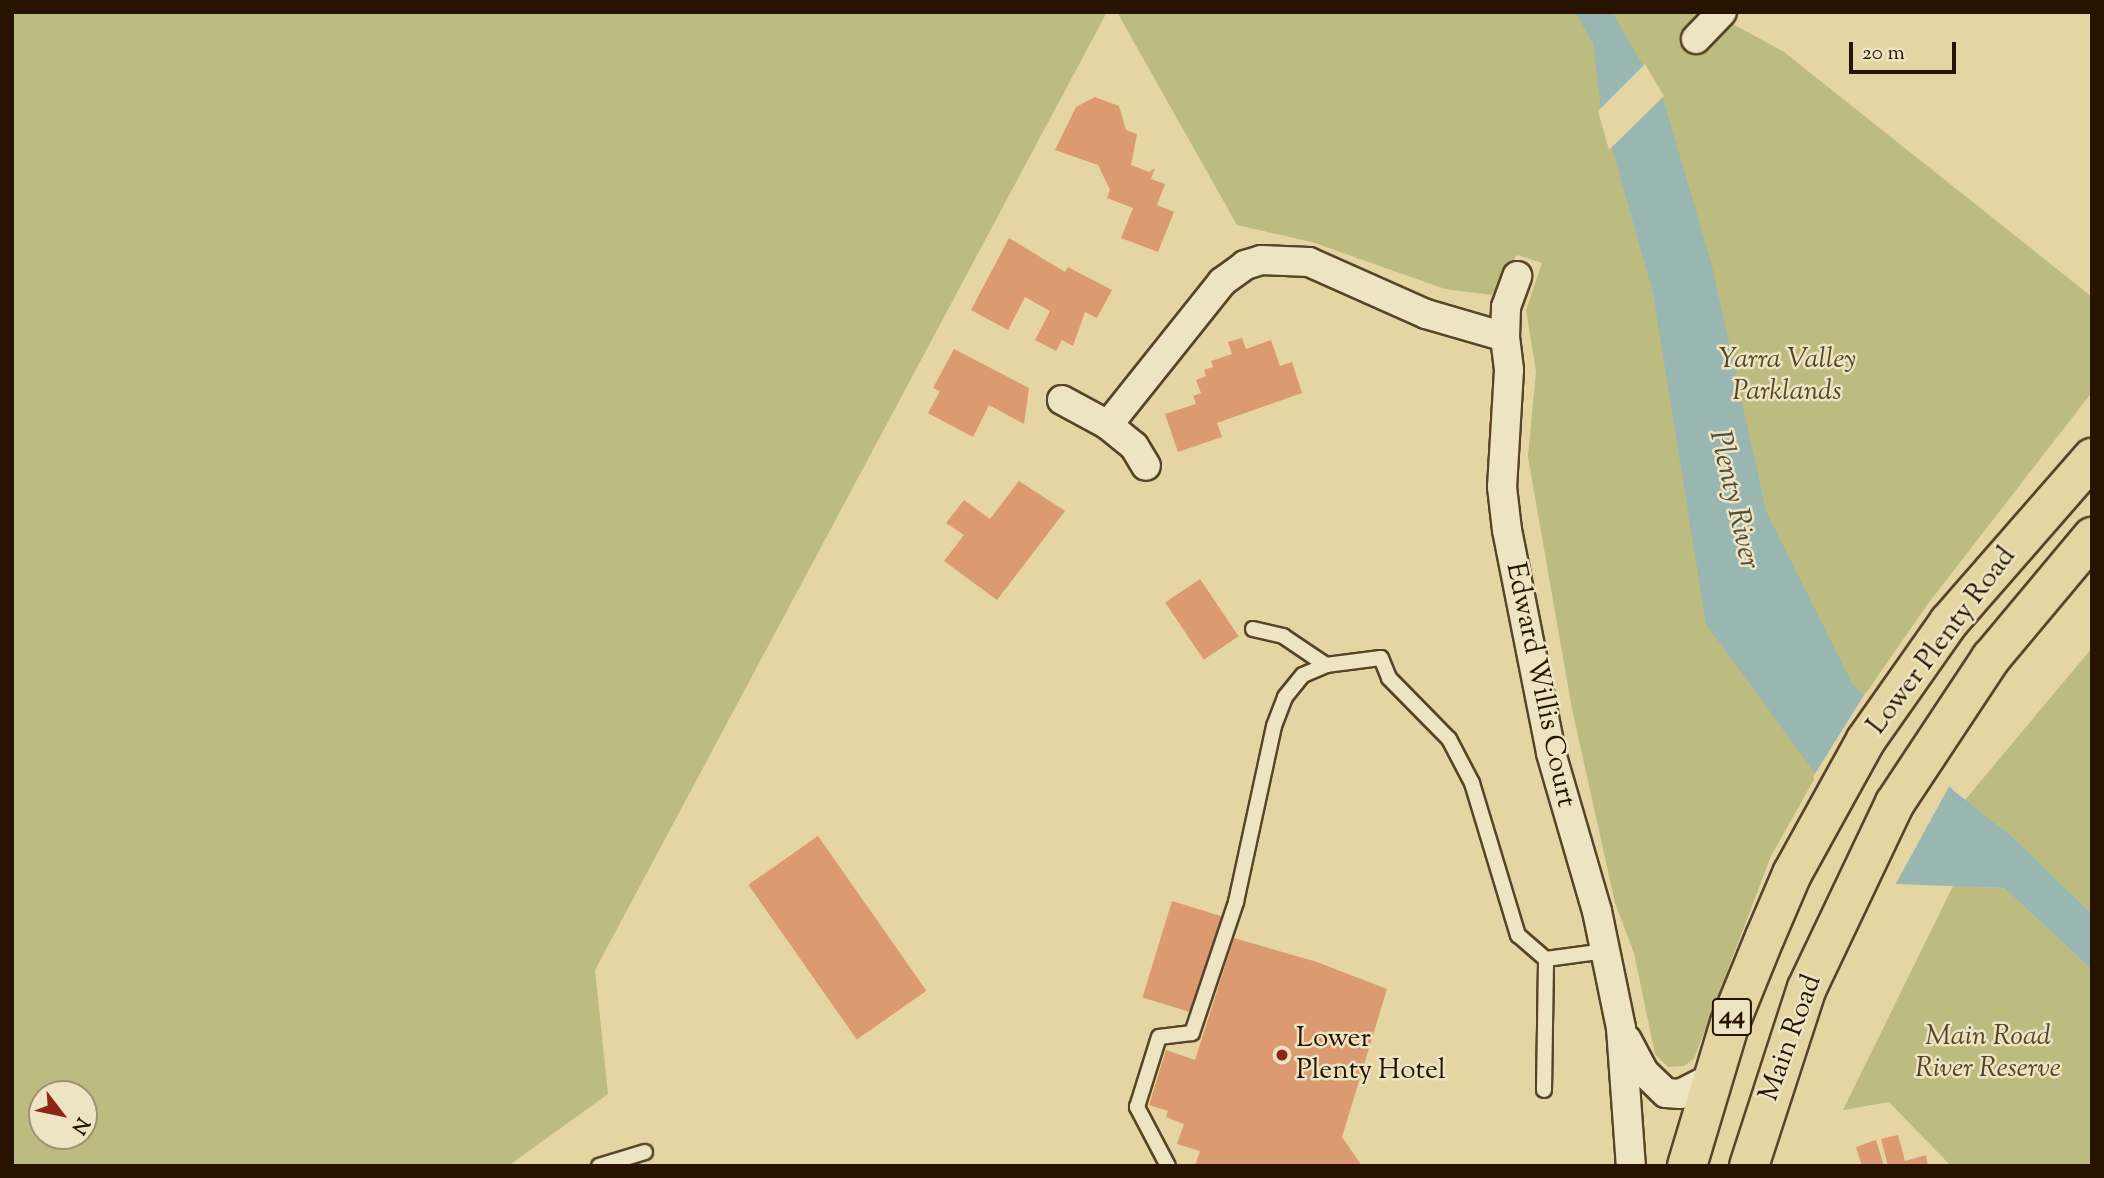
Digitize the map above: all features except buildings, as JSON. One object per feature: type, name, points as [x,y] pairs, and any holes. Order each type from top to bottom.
[{"type":"main road","name":"Lower Plenty Road","points":[[1712,1078],[1730,1023],[1793,874],[1866,740],[1949,622],[2092,458]]},
{"type":"main road","name":"Lower Plenty Road","points":[[1839,913],[1895,803],[1991,657],[2092,537]]},
{"type":"main road","name":"Main Road","points":[[1749,1166],[1781,1059],[1839,913]]},
{"type":"main road","name":"44","points":[[1686,1166],[1712,1078]]},
{"type":"street","points":[[1696,38],[1722,12]]},
{"type":"street","points":[[1108,425],[1222,282],[1245,265],[1261,260],[1308,262],[1426,314],[1505,337]]},
{"type":"street","name":"Edward Willis Court","points":[[1517,276],[1506,307],[1505,337],[1509,370],[1502,487],[1507,530],[1551,753],[1605,951],[1621,1028],[1631,1166]]},
{"type":"street","points":[[1062,400],[1108,425],[1133,446],[1146,466]]},
{"type":"street","name":"Edward Willis Court","points":[[1621,1028],[1644,1072],[1665,1093],[1680,1094],[1712,1078]]},
{"type":"lane","points":[[1253,629],[1283,636],[1326,665]]},
{"type":"lane","points":[[1168,1166],[1136,1107],[1159,1037],[1192,1033],[1236,902],[1274,726],[1285,697],[1303,675],[1326,665],[1381,658],[1389,678],[1449,739],[1472,783],[1518,935],[1546,959],[1605,951]]},
{"type":"lane","points":[[1544,1090],[1546,959]]},
{"type":"lane","points":[[599,1166],[645,1152]]},
{"type":"green space","points":[[12,12],[1107,12],[595,970],[608,1094],[508,1166],[12,1166]]},
{"type":"green space","name":"Yarra Valley Parklands","points":[[1117,12],[1711,12],[1784,52],[2092,297],[2092,392],[1927,605],[1848,719],[1771,856],[1694,1059],[1684,1066],[1668,1067],[1655,1054],[1634,953],[1615,903],[1572,709],[1528,457],[1536,371],[1526,310],[1542,263],[1517,255],[1492,295],[1445,289],[1312,242],[1237,225]]},
{"type":"green space","points":[[2092,648],[2092,914],[2014,838],[1965,800]]},
{"type":"green space","name":"Main Road River Reserve","points":[[1953,886],[2004,888],[2092,970],[2092,1166],[1951,1166],[1889,1102],[1843,1110]]},
{"type":"water","name":"Plenty River","points":[[1575,12],[1612,12],[1664,102],[1711,262],[1766,511],[1852,683],[1954,791],[2014,838],[2092,914],[2092,970],[2004,888],[1896,884],[1706,624],[1653,293],[1601,109],[1593,43]]},
{"type":"pier","points":[[1645,64],[1664,96],[1609,150],[1598,111]]},
{"type":"pier","points":[[1866,692],[1951,783],[1894,887],[1813,777]]},
{"type":"place","name":"Lower Plenty Hotel","points":[[1282,1055]]}]
